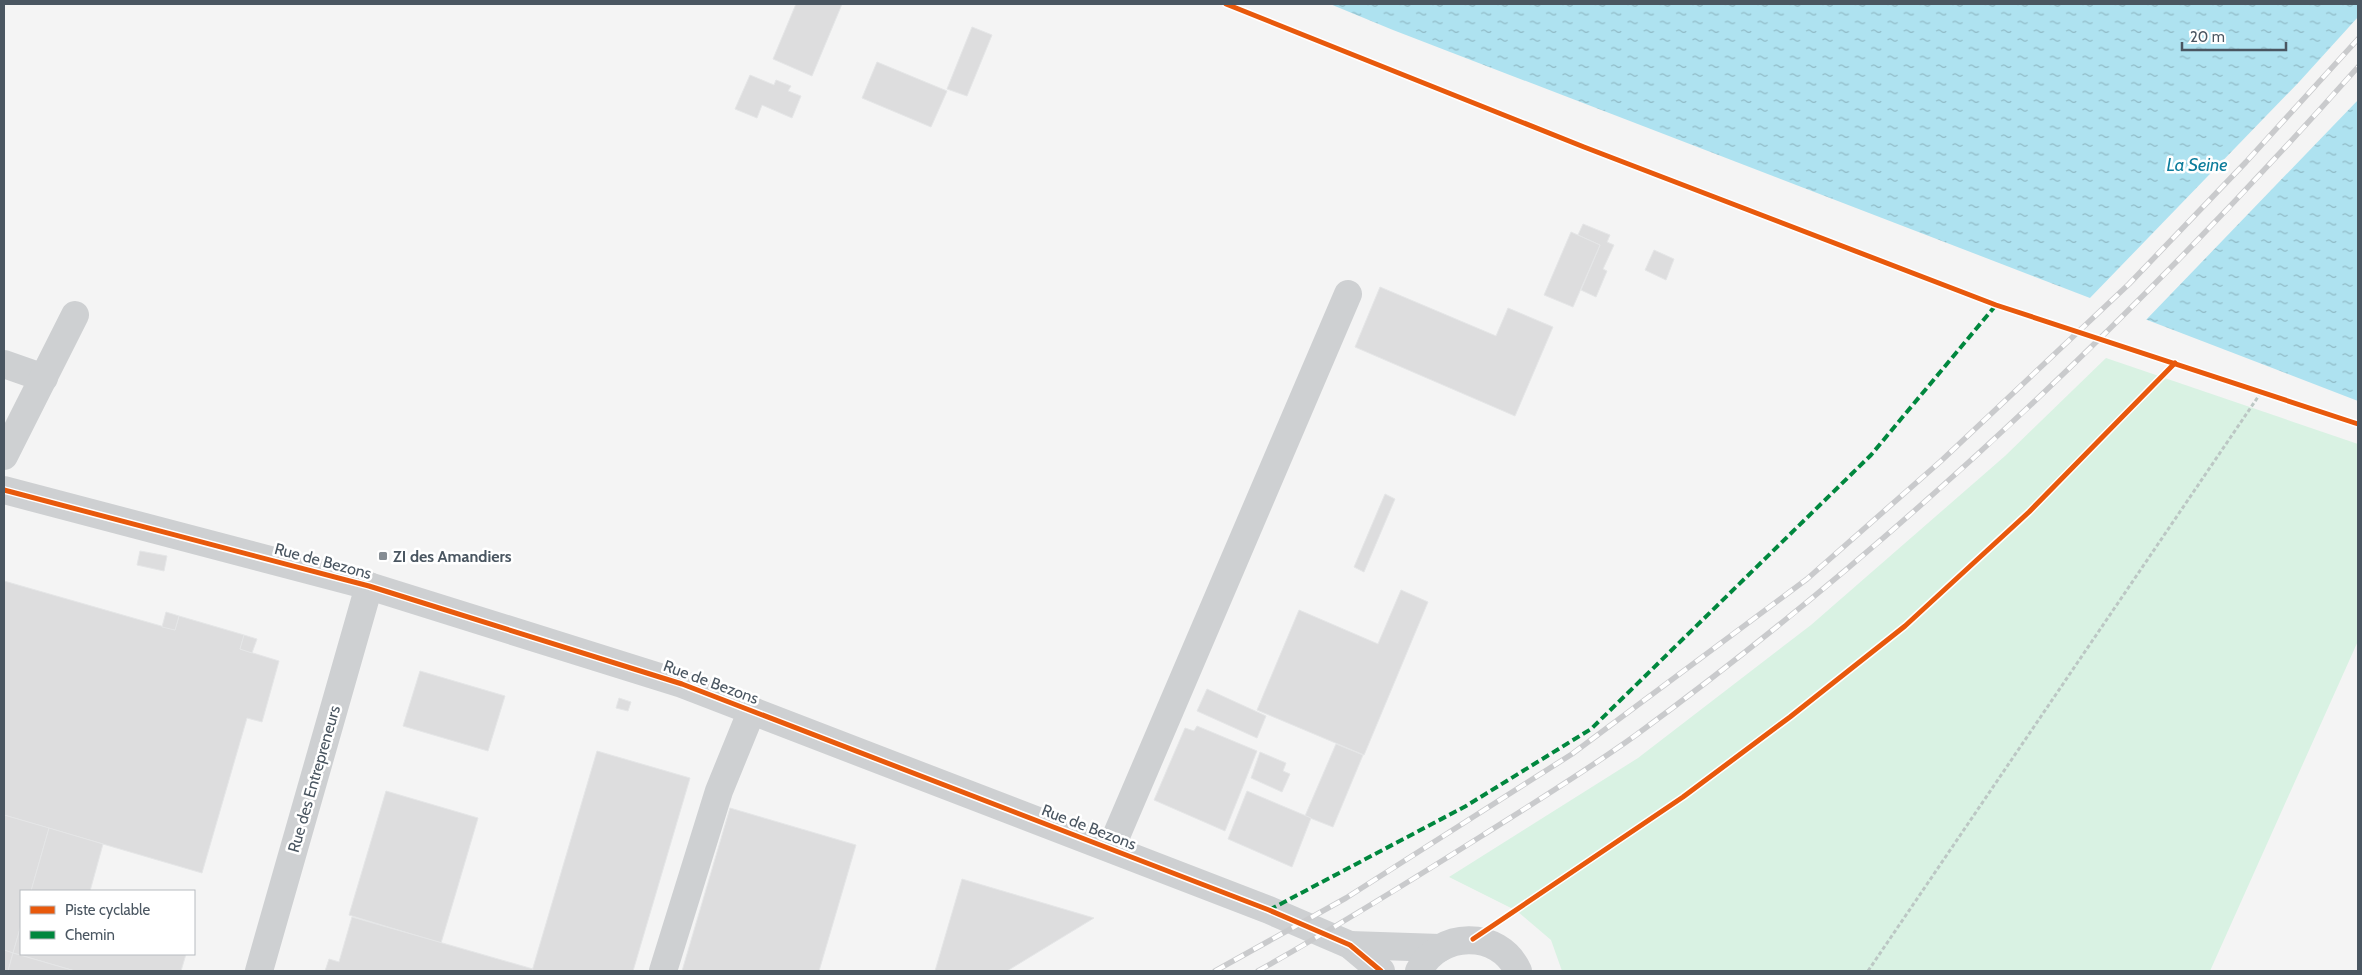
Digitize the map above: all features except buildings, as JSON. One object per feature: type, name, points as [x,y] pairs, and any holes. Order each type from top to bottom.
[{"type":"street","points":[[1111,848],[1348,294]]},
{"type":"street","points":[[4,456],[75,315]]},
{"type":"street","points":[[4,364],[44,378]]},
{"type":"street","name":"Rue de Bezons","points":[[4,490],[369,586],[682,684],[1260,906],[1350,945],[1381,971]]},
{"type":"street","name":"Rue des Entrepreneurs","points":[[259,971],[369,586]]},
{"type":"street","points":[[663,971],[719,791],[752,710]]},
{"type":"street","name":"Rue de Bezons","points":[[1419,971],[1428,957],[1440,948],[1456,941],[1473,939],[1489,943],[1504,952],[1518,971]]},
{"type":"street","name":"Rue de Bezons","points":[[1350,945],[1440,948]]},
{"type":"path","points":[[1868,971],[2262,391]]},
{"type":"green space","points":[[2106,358],[2358,444],[2358,641],[2210,971],[1562,971],[1551,940],[1517,911],[1449,877],[1638,758],[1811,625],[2005,456]]},
{"type":"water","name":"La Seine","points":[[1330,4],[2358,4],[2358,401],[1393,30]]},
{"type":"pier","points":[[2358,17],[2358,100],[2144,322],[2088,300],[2299,82]]},
{"type":"railway","points":[[1215,971],[1346,898],[1572,754],[1807,579],[1941,461],[2129,284],[2246,162],[2358,39]]},
{"type":"railway","points":[[1258,971],[1397,889],[1598,761],[1636,735],[1734,661],[1830,583],[2015,420],[2104,335],[2275,158],[2358,67]]},
{"type":"marked path","points":[[1269,910],[1466,806],[1591,729],[1871,455],[1996,305]]},
{"type":"cycle path","points":[[1226,4],[1584,147],[1996,305],[2358,424]]},
{"type":"cycle path","points":[[1473,939],[1683,797],[1790,717],[1905,626],[2029,512],[2175,363]]},
{"type":"cycle path","points":[[4,490],[369,586],[682,684],[1269,910],[1350,945],[1381,971]]},
{"type":"place","name":"ZI des Amandiers","points":[[383,556]]}]
